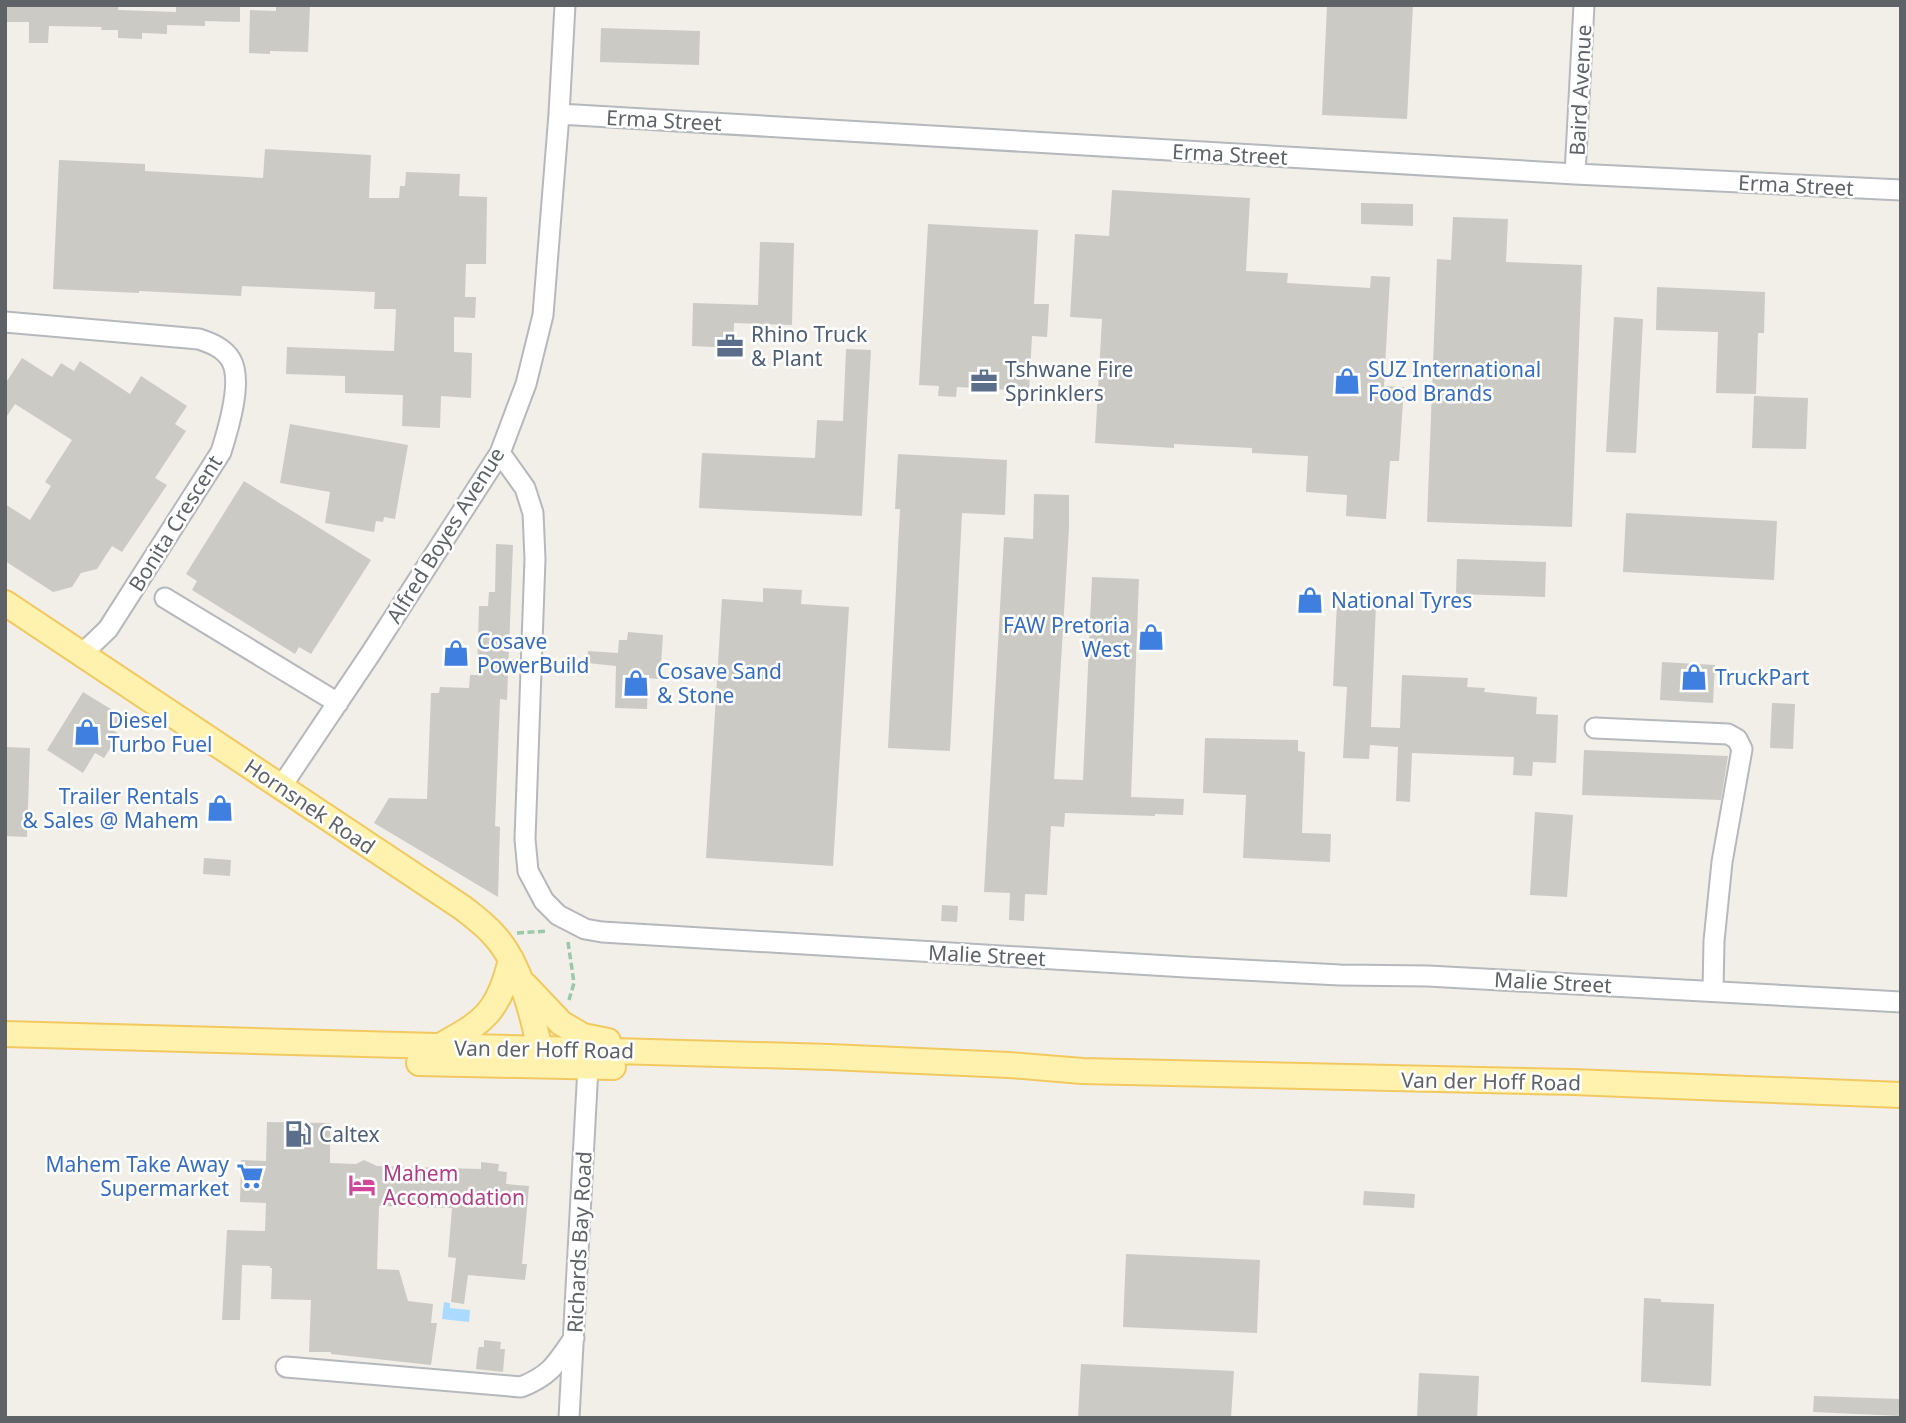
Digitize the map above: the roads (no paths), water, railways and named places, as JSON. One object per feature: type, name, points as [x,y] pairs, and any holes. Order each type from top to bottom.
[{"type":"main road","name":"Hornsnek Road","points":[[5,603],[463,908],[494,934],[522,982],[541,1057]]},
{"type":"main road","points":[[437,1047],[482,1020],[502,990],[511,959]]},
{"type":"main road","points":[[522,982],[561,1023],[583,1035],[681,1054]]},
{"type":"main road","name":"Van der Hoff Road","points":[[5,1034],[368,1051],[432,1064],[541,1057],[681,1054],[844,1057],[1082,1071],[1573,1083],[1901,1096]]},
{"type":"main road","name":"Van der Hoff Road","points":[[5,1045],[172,1050],[368,1051],[437,1047],[541,1057],[588,1066],[951,1076],[1082,1071]]},
{"type":"street","name":"Alfred Boyes Avenue","points":[[281,787],[500,453],[526,384],[542,315],[565,5]]},
{"type":"street","name":"Baird Avenue","points":[[1575,174],[1584,5]]},
{"type":"street","name":"Erma Street","points":[[559,114],[1901,191]]},
{"type":"street","name":"Bonita Crescent","points":[[5,323],[199,340],[212,343],[223,350],[233,366],[233,406],[221,452],[108,629],[82,654]]},
{"type":"street","name":"Malie Street","points":[[500,453],[525,488],[533,513],[535,559],[525,839],[528,872],[544,901],[576,929],[1172,966],[1340,975],[1428,976],[1901,1002]]},
{"type":"street","points":[[165,598],[338,702]]},
{"type":"street","points":[[1595,727],[1728,734],[1737,739],[1742,749],[1722,862],[1714,941],[1713,991]]},
{"type":"street","name":"Richards Bay Road","points":[[569,1418],[588,1066]]},
{"type":"street","points":[[286,1367],[521,1387],[546,1375],[574,1338]]},
{"type":"water","points":[[444,1302],[450,1303],[450,1308],[470,1310],[469,1322],[442,1319]]},
{"type":"place","name":"Rhino Truck & Plant","points":[[730,346]]},
{"type":"place","name":"Tshwane Fire Sprinklers","points":[[984,381]]},
{"type":"place","name":"SUZ International Food Brands","points":[[1347,381]]},
{"type":"place","name":"National Tyres","points":[[1310,600]]},
{"type":"place","name":"FAW Pretoria West","points":[[1151,637]]},
{"type":"place","name":"Cosave PowerBuild","points":[[456,653]]},
{"type":"place","name":"TruckPart","points":[[1694,677]]},
{"type":"place","name":"Cosave Sand & Stone","points":[[636,683]]},
{"type":"place","name":"Diesel Turbo Fuel","points":[[87,732]]},
{"type":"place","name":"Trailer Rentals & Sales @ Mahem","points":[[220,808]]},
{"type":"place","name":"Caltex","points":[[298,1134]]},
{"type":"place","name":"Mahem Take Away Supermarket","points":[[250,1176]]},
{"type":"place","name":"Mahem Accomodation","points":[[362,1185]]}]
